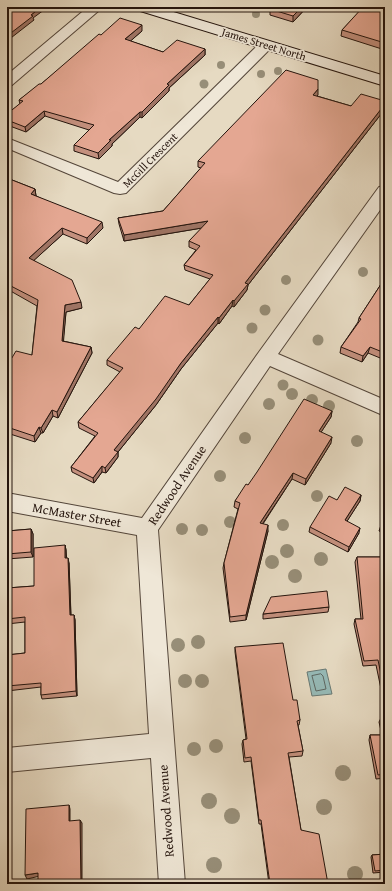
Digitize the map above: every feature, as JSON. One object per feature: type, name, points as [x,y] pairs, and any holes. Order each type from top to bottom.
[{"type":"street","points":[[7,82],[96,7]]},
{"type":"street","name":"James Street North","points":[[142,7],[385,81]]},
{"type":"street","name":"McGill Crescent","points":[[7,143],[120,189],[266,45]]},
{"type":"street","name":"Redwood Avenue","points":[[172,884],[161,745],[147,528],[266,357],[385,191]]},
{"type":"street","points":[[266,357],[385,408]]},
{"type":"street","name":"McMaster Street","points":[[7,502],[147,528]]},
{"type":"street","points":[[7,760],[161,745]]},
{"type":"water","points":[[326,669],[332,694],[312,696],[307,672]]},
{"type":"building","points":[[7,7],[41,7],[31,15],[33,16],[7,36]]},
{"type":"building","points":[[272,7],[302,7],[293,16],[270,9]]},
{"type":"building","points":[[363,7],[385,7],[385,43],[342,30]]},
{"type":"building","points":[[120,18],[142,25],[125,39],[163,52],[177,40],[205,49],[167,84],[169,85],[142,112],[140,112],[109,140],[111,140],[98,153],[74,145],[94,125],[44,111],[25,127],[7,120],[7,114],[23,101],[19,100],[41,84]]},
{"type":"building","points":[[286,70],[318,80],[318,89],[313,95],[351,106],[361,94],[385,101],[385,104],[245,283],[248,284],[219,318],[218,317],[181,363],[156,399],[114,450],[118,452],[105,468],[102,466],[93,478],[71,467],[98,433],[78,422],[123,368],[107,360],[135,327],[139,329],[165,296],[189,305],[213,275],[184,265],[200,246],[189,241],[208,221],[124,235],[118,218],[163,211],[205,163],[198,161]]},
{"type":"building","points":[[7,178],[35,189],[31,194],[102,222],[87,238],[62,228],[29,258],[72,280],[81,302],[65,305],[62,341],[91,347],[57,412],[52,410],[41,428],[39,427],[34,436],[7,427],[7,366],[16,351],[32,355],[38,300],[7,284]]},
{"type":"building","points":[[385,278],[385,353],[370,347],[363,356],[341,347],[361,319],[359,318]]},
{"type":"building","points":[[304,399],[332,411],[319,431],[332,437],[306,479],[293,473],[260,523],[268,525],[246,615],[230,617],[224,563],[240,503],[235,501],[246,484],[248,485],[257,472]]},
{"type":"building","points":[[345,487],[361,495],[345,520],[360,528],[349,547],[310,527],[329,496],[337,500]]},
{"type":"building","points":[[385,518],[385,527],[381,525]]},
{"type":"building","points":[[31,529],[31,552],[7,554],[7,531]]},
{"type":"building","points":[[65,545],[65,558],[68,558],[70,615],[74,615],[76,691],[41,695],[41,683],[7,686],[7,655],[25,653],[25,617],[7,619],[7,588],[34,586],[34,548]]},
{"type":"building","points":[[357,557],[385,557],[385,694],[378,660],[364,661],[355,619],[363,619]]},
{"type":"building","points":[[327,591],[329,607],[263,614],[271,597]]},
{"type":"building","points":[[283,643],[293,700],[297,700],[300,720],[297,721],[303,751],[288,753],[301,830],[319,834],[328,884],[270,884],[261,820],[259,820],[251,757],[245,758],[243,740],[247,739],[235,647]]},
{"type":"building","points":[[385,717],[385,734],[381,718]]},
{"type":"building","points":[[370,735],[385,735],[385,774],[378,775]]},
{"type":"building","points":[[69,805],[69,821],[80,820],[81,884],[38,884],[38,873],[25,875],[26,809]]},
{"type":"building","points":[[385,854],[385,870],[375,871],[372,855]]}]
